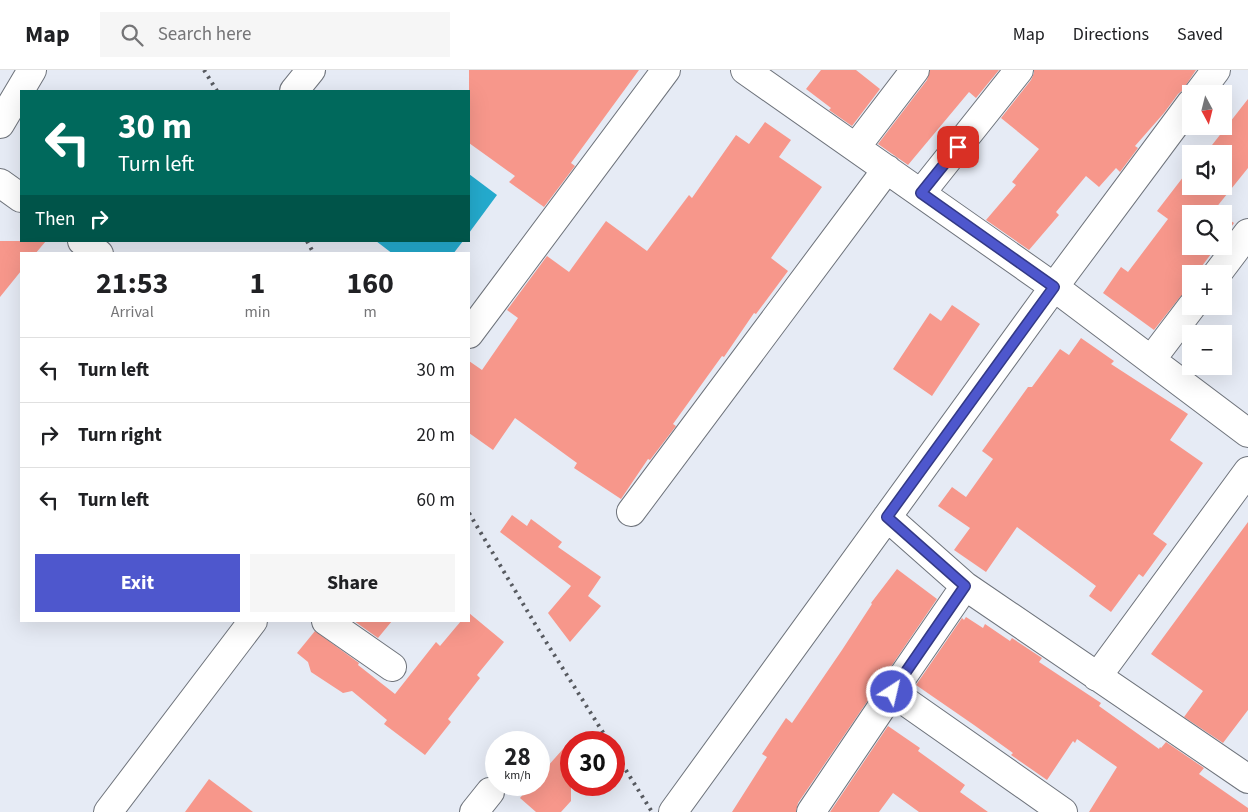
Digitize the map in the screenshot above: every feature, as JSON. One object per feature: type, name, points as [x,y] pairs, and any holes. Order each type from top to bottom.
[{"type":"street","points":[[20,90],[32,70]]},
{"type":"street","points":[[295,90],[311,70]]},
{"type":"street","points":[[470,333],[666,70]]},
{"type":"street","points":[[745,70],[1054,287],[1248,433]]},
{"type":"street","points":[[856,147],[915,70]]},
{"type":"street","points":[[921,193],[1019,70]]},
{"type":"street","points":[[1205,85],[1216,70]]},
{"type":"street","points":[[0,124],[20,90]]},
{"type":"street","points":[[673,812],[1054,287],[1182,115]]},
{"type":"street","points":[[632,512],[887,169]]},
{"type":"street","points":[[0,183],[20,197]]},
{"type":"street","points":[[1224,265],[1248,233]]},
{"type":"street","points":[[83,242],[96,252]]},
{"type":"street","points":[[1151,360],[1185,315]]},
{"type":"street","points":[[1097,676],[1248,471]]},
{"type":"street","points":[[887,517],[965,586],[1248,779]]},
{"type":"street","points":[[811,812],[965,586]]},
{"type":"street","points":[[108,812],[252,622]]},
{"type":"street","points":[[327,622],[392,667]]},
{"type":"street","points":[[892,692],[1032,803],[1063,812]]},
{"type":"water","points":[[470,175],[497,195],[470,232]]},
{"type":"water","points":[[377,242],[462,242],[455,252],[390,252]]},
{"type":"building","points":[[469,70],[639,70],[571,163],[575,166],[544,207],[509,182],[515,176],[470,144]]},
{"type":"building","points":[[821,70],[856,70],[880,89],[852,126],[829,110],[831,108],[806,89]]},
{"type":"building","points":[[930,70],[999,70],[976,98],[969,92],[908,165],[878,144],[927,80]]},
{"type":"building","points":[[1034,70],[1196,70],[1186,85],[1182,85],[1182,91],[1135,146],[1138,148],[1120,172],[1116,168],[1099,187],[1086,176],[1056,212],[1059,215],[1029,250],[986,220],[1016,185],[1012,182],[1039,149],[1001,118],[1031,80]]},
{"type":"building","points":[[1248,99],[1248,168],[1232,188],[1232,145],[1212,145],[1220,135],[1232,135],[1232,119]]},
{"type":"building","points":[[765,122],[791,140],[779,157],[822,187],[771,258],[788,271],[756,314],[754,313],[724,357],[722,356],[673,424],[676,426],[650,460],[648,459],[621,499],[574,468],[577,463],[515,418],[493,450],[470,434],[470,362],[482,370],[518,318],[507,310],[547,256],[569,272],[606,221],[647,251],[689,195],[692,198],[736,135],[749,144]]},
{"type":"building","points":[[1182,178],[1182,195],[1226,195],[1218,205],[1182,205],[1182,255],[1210,255],[1203,265],[1182,265],[1182,295],[1154,330],[1103,293],[1121,267],[1128,272],[1168,219],[1157,211]]},
{"type":"building","points":[[0,241],[45,242],[37,252],[20,252],[20,272],[0,297]]},
{"type":"building","points":[[952,305],[980,324],[932,396],[893,369],[930,313],[941,321]]},
{"type":"building","points":[[1081,338],[1114,361],[1111,364],[1188,414],[1170,440],[1203,463],[1153,534],[1167,544],[1143,577],[1139,574],[1111,612],[1089,596],[1096,586],[1017,527],[986,572],[954,550],[970,528],[938,506],[952,487],[966,497],[993,459],[982,451],[1028,387],[1032,387],[1060,349],[1069,355]]},
{"type":"building","points":[[512,515],[527,526],[531,519],[562,542],[558,547],[601,577],[588,596],[601,606],[570,642],[548,613],[571,586],[500,532]]},
{"type":"building","points":[[1248,522],[1248,710],[1223,743],[1184,717],[1203,691],[1151,654]]},
{"type":"building","points":[[897,569],[937,599],[798,803],[796,812],[732,812],[767,757],[762,754],[786,718],[792,723],[842,650],[871,603]]},
{"type":"building","points":[[470,614],[504,642],[477,675],[480,678],[448,719],[451,722],[425,755],[384,724],[387,720],[352,691],[343,693],[311,672],[308,662],[297,653],[315,631],[359,663],[358,665],[395,694],[436,642],[440,646],[460,622],[470,622]]},
{"type":"building","points":[[966,617],[983,628],[985,624],[1010,641],[1012,638],[1042,658],[1039,662],[1101,703],[1099,706],[1159,749],[1166,742],[1204,768],[1199,774],[1248,808],[1248,812],[1089,812],[1117,767],[1077,739],[1075,743],[1073,741],[1047,780],[1011,755],[1013,753],[916,685],[962,618],[964,620]]},
{"type":"building","points":[[355,622],[391,622],[378,638]]},
{"type":"building","points":[[888,726],[920,748],[918,751],[965,785],[960,792],[988,812],[919,812],[893,793],[879,812],[830,812]]},
{"type":"building","points":[[560,752],[560,796],[571,796],[571,801],[561,812],[536,812],[520,798],[522,796],[550,796],[550,764]]},
{"type":"building","points":[[209,779],[253,812],[185,812]]},
{"type":"railway","points":[[204,70],[216,90]]},
{"type":"railway","points":[[308,242],[313,252]]},
{"type":"railway","points":[[470,515],[538,629],[602,731]]},
{"type":"railway","points":[[625,769],[652,812]]},
{"type":"route","points":[[892,692],[965,586],[887,517],[1054,287],[921,193],[958,147]]}]
